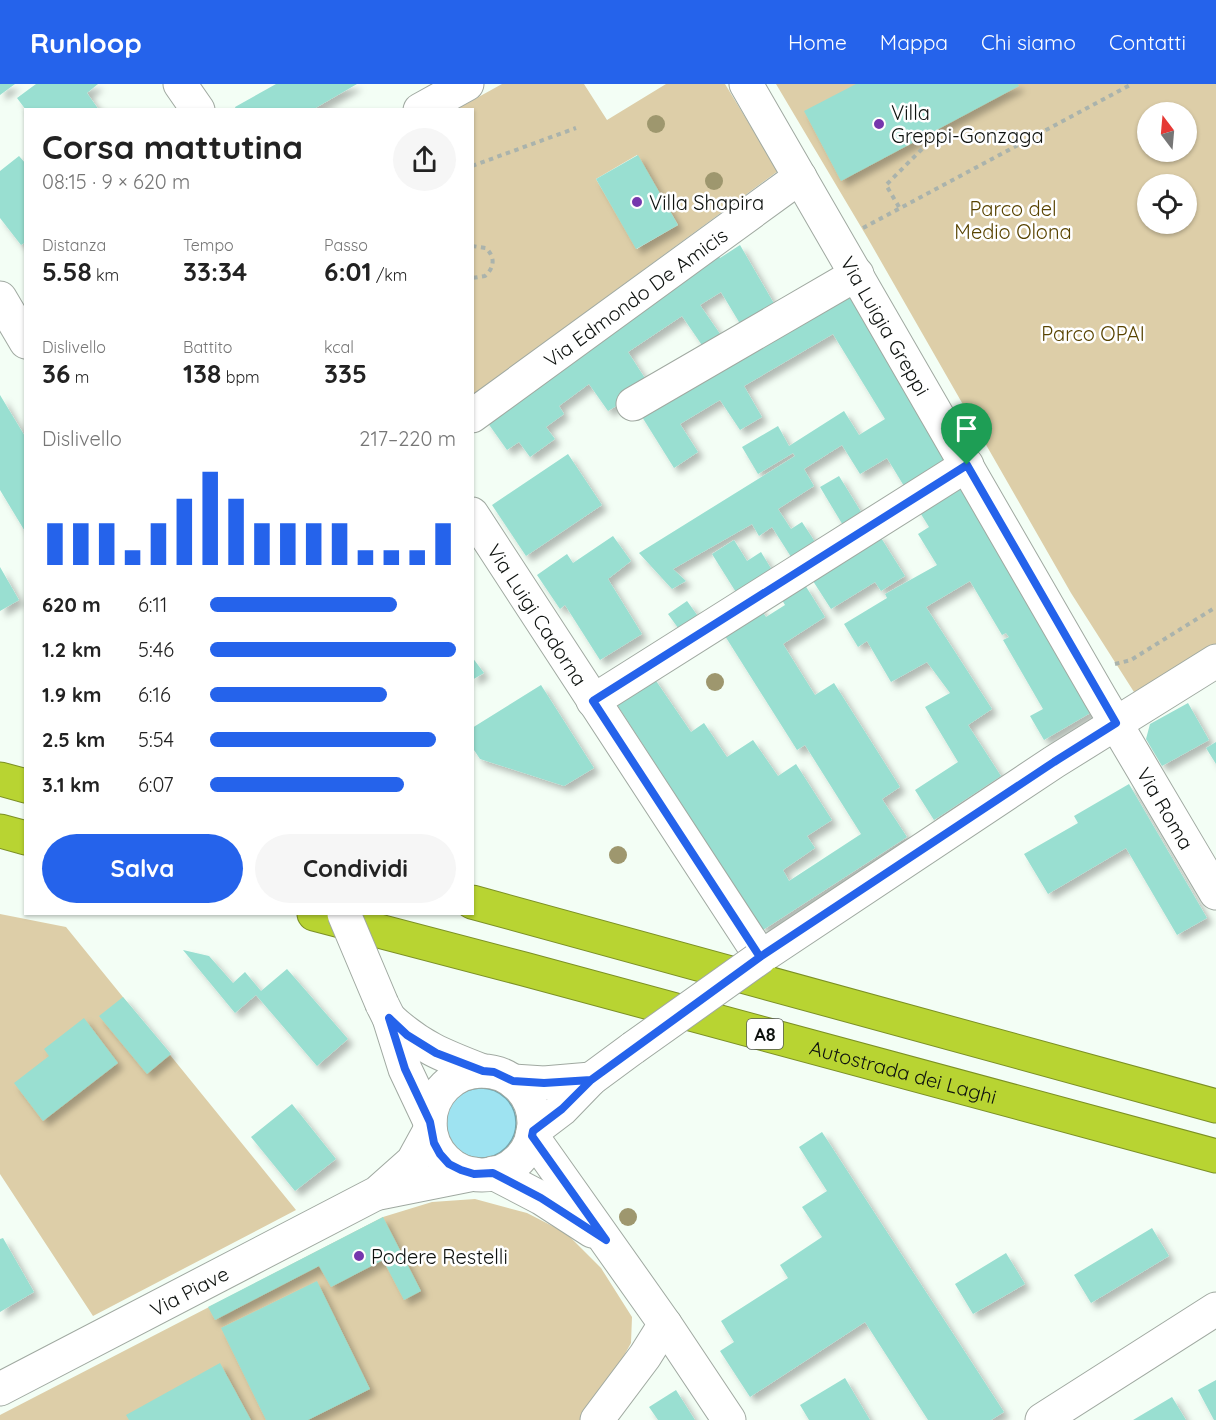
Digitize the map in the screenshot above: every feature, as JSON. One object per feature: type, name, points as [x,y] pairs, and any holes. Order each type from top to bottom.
[{"type":"highway","points":[[0,779],[24,785]]},
{"type":"highway","points":[[0,831],[24,837]]},
{"type":"highway","points":[[474,903],[1216,1106]]},
{"type":"highway","name":"Autostrada dei Laghi","points":[[318,915],[1216,1156]]},
{"type":"street","points":[[180,84],[197,108]]},
{"type":"street","points":[[424,108],[466,84]]},
{"type":"street","name":"Via Luigia Greppi","points":[[746,84],[1116,723]]},
{"type":"street","name":"Via Edmondo De Amicis","points":[[474,415],[800,177]]},
{"type":"street","points":[[633,405],[857,274]]},
{"type":"street","points":[[0,298],[17,333]]},
{"type":"street","points":[[593,701],[967,465]]},
{"type":"street","name":"Via Luigi Cadorna","points":[[474,517],[760,957]]},
{"type":"street","name":"Via Piave","points":[[377,1193],[505,1170],[524,1154],[532,1134],[562,1109],[591,1080],[760,957],[1054,762],[1216,661]]},
{"type":"street","name":"Via Roma","points":[[1116,723],[1216,892]]},
{"type":"street","points":[[344,915],[386,1011],[405,1069],[440,1154],[449,1164],[461,1170],[483,1174],[541,1198],[606,1240]]},
{"type":"street","points":[[386,1011],[407,1035],[436,1053],[498,1076],[521,1089],[532,1108],[534,1117],[532,1134],[665,1323],[729,1420]]},
{"type":"street","name":"Via Piave","points":[[0,1389],[377,1193],[413,1161],[430,1126],[435,1102],[446,1085],[470,1072],[544,1083],[591,1080]]},
{"type":"street","points":[[1041,1420],[1216,1310]]},
{"type":"street","points":[[597,1420],[645,1356],[665,1323]]},
{"type":"path","points":[[862,228],[1132,84]]},
{"type":"path","points":[[474,165],[576,128]]},
{"type":"path","points":[[899,207],[886,185],[929,142],[926,136]]},
{"type":"path","points":[[474,246],[486,248],[493,262],[485,276],[474,278]]},
{"type":"path","points":[[1111,665],[1131,660],[1216,607]]},
{"type":"green space","points":[[502,84],[584,84],[607,120],[666,84],[725,84],[778,171],[474,394],[474,108],[459,108]],"holes":[[[637,155],[678,225],[637,249],[596,179]]]},
{"type":"green space","name":"Parco del Medio Olona","points":[[776,84],[1216,84],[1216,644],[1134,692],[1071,593],[867,237]]},
{"type":"green space","points":[[0,914],[66,927],[296,1210],[93,1316],[0,1174]]},
{"type":"green space","points":[[475,1199],[527,1213],[566,1233],[601,1268],[632,1317],[631,1343],[605,1390],[581,1420],[0,1420],[0,1415],[383,1217],[432,1202]]},
{"type":"water","points":[[481,1088],[500,1094],[510,1104],[516,1123],[510,1142],[500,1152],[481,1158],[462,1152],[452,1142],[446,1123],[452,1104],[462,1094]]},
{"type":"building","points":[[0,84],[15,84],[0,95]]},
{"type":"building","points":[[36,84],[98,84],[87,93],[98,108],[24,108],[17,98]]},
{"type":"building","points":[[276,84],[357,84],[315,108],[235,107]]},
{"type":"building","name":"Villa Greppi-Gonzaga","points":[[856,84],[1018,84],[1019,86],[841,181],[804,111]]},
{"type":"building","name":"Villa Shapira","points":[[638,155],[678,225],[636,249],[596,179]]},
{"type":"building","points":[[19,156],[24,162],[24,243],[21,245],[0,218],[0,171]]},
{"type":"building","points":[[740,245],[776,307],[742,327],[721,292],[700,305],[727,344],[708,354],[682,316],[628,352],[650,386],[608,411],[589,384],[559,406],[564,414],[546,427],[555,439],[530,457],[519,442],[507,450],[485,419],[717,253],[720,258]]},
{"type":"building","points":[[847,290],[952,464],[907,491],[887,458],[860,474],[842,445],[804,469],[814,486],[778,509],[791,529],[802,522],[817,545],[793,560],[772,527],[759,536],[752,524],[673,569],[686,581],[672,589],[639,553],[795,456],[793,453],[758,474],[742,447],[778,426],[789,446],[844,411],[859,435],[885,419],[833,334],[744,386],[762,417],[740,430],[720,400],[680,424],[698,452],[674,468],[639,412]]},
{"type":"building","points":[[0,395],[24,435],[24,530],[0,490]]},
{"type":"building","points":[[568,454],[602,505],[526,556],[492,505]]},
{"type":"building","points":[[839,476],[863,515],[844,527],[820,487]]},
{"type":"building","points":[[957,481],[1092,712],[1044,740],[1030,716],[1043,709],[1003,640],[1009,637],[1006,633],[1002,635],[970,581],[926,607],[992,709],[968,725],[1001,776],[934,820],[915,790],[958,762],[925,707],[950,693],[927,662],[891,682],[867,641],[858,647],[844,624],[887,598],[885,594],[937,565],[918,534],[929,527],[916,506]]},
{"type":"building","points":[[878,533],[905,576],[881,591],[875,582],[831,609],[813,581]]},
{"type":"building","points":[[613,536],[631,561],[608,579],[642,634],[600,660],[565,605],[560,609],[537,575],[567,554],[573,563]]},
{"type":"building","points":[[734,540],[747,561],[761,552],[775,575],[739,597],[712,554]]},
{"type":"building","points":[[0,567],[19,600],[0,611]]},
{"type":"building","points":[[805,585],[825,617],[783,644],[815,695],[834,683],[900,787],[882,799],[907,837],[763,930],[614,700],[652,675],[691,732],[704,723],[727,757],[753,740],[778,776],[796,764],[832,820],[807,836],[815,848],[783,870],[789,881],[861,834],[805,745],[797,750],[720,628],[757,604],[766,617],[785,605],[782,600]]},
{"type":"building","points":[[687,601],[700,619],[681,632],[668,614]]},
{"type":"building","points":[[474,660],[484,673],[474,679]]},
{"type":"building","points":[[541,685],[594,768],[564,786],[480,759],[474,750],[474,727]]},
{"type":"building","points":[[1188,703],[1209,740],[1162,766],[1146,739],[1150,724]]},
{"type":"building","points":[[1216,742],[1216,764],[1206,748]]},
{"type":"building","points":[[1129,784],[1207,918],[1177,935],[1126,848],[1048,894],[1024,854],[1078,823],[1074,816]]},
{"type":"building","points":[[183,950],[209,956],[233,983],[245,972],[261,991],[287,969],[348,1039],[317,1066],[256,995],[235,1013]]},
{"type":"building","points":[[123,997],[171,1054],[147,1074],[99,1016]]},
{"type":"building","points":[[84,1018],[118,1063],[43,1121],[14,1083],[49,1056],[44,1049]]},
{"type":"building","points":[[292,1104],[336,1159],[295,1191],[251,1137]]},
{"type":"building","points":[[822,1132],[1004,1412],[991,1420],[928,1420],[865,1322],[750,1397],[720,1351],[734,1342],[721,1321],[788,1278],[780,1265],[822,1237],[802,1207],[827,1191],[799,1147]]},
{"type":"building","name":"Podere Restelli","points":[[383,1217],[421,1291],[404,1300],[383,1260],[331,1287],[319,1266],[215,1320],[208,1307]]},
{"type":"building","points":[[1152,1228],[1169,1256],[1091,1303],[1074,1275]]},
{"type":"building","points":[[3,1238],[34,1292],[0,1312],[0,1239]]},
{"type":"building","points":[[1006,1253],[1025,1284],[973,1314],[955,1284]]},
{"type":"building","points":[[317,1281],[370,1389],[308,1420],[266,1420],[221,1328]]},
{"type":"building","points":[[220,1363],[251,1420],[129,1420],[126,1415]]},
{"type":"building","points":[[845,1378],[870,1420],[809,1420],[800,1405]]},
{"type":"building","points":[[1216,1380],[1216,1420],[1214,1420],[1198,1390]]},
{"type":"building","points":[[676,1390],[695,1420],[658,1420],[649,1407]]},
{"type":"building","points":[[1172,1397],[1186,1420],[1133,1420]]},
{"type":"place","name":"Villa Greppi-Gonzaga","points":[[879,124]]},
{"type":"place","name":"Villa Shapira","points":[[637,202]]},
{"type":"place","name":"Podere Restelli","points":[[359,1256]]},
{"type":"route","points":[[967,465],[593,701],[760,957],[591,1080],[552,1118],[533,1131],[532,1136],[606,1240],[541,1198],[493,1173],[474,1174],[449,1164],[434,1143],[430,1122],[399,1055],[389,1018],[407,1035],[436,1053],[483,1071],[494,1072],[513,1081],[544,1083],[591,1080],[633,1048],[760,957],[1116,723],[967,465]]},
{"type":"park label","name":"Parco OPAI","points":[[1093,333]]}]
